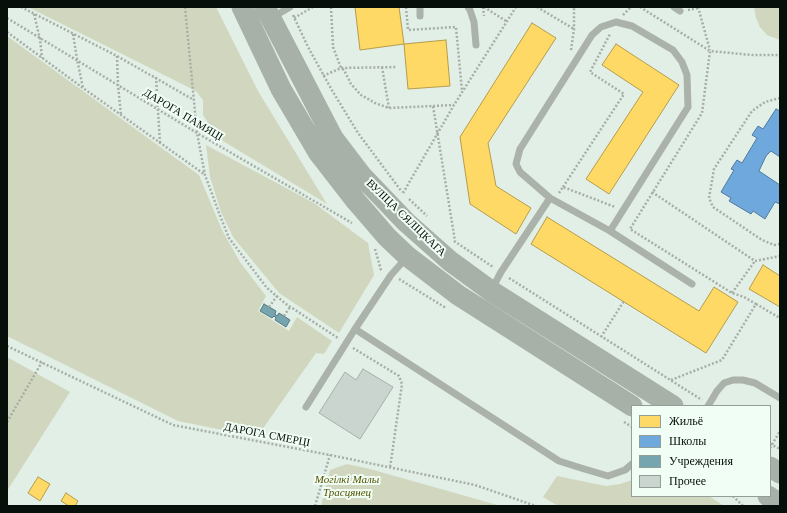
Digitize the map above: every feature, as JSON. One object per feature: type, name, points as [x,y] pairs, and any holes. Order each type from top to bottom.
[{"type":"main road","name":"ВУЛІЦА СЯЛІЦКАГА","points":[[242,7],[261,20],[333,138],[362,176],[406,222],[450,261],[491,291],[671,405]]},
{"type":"main road","name":"ВУЛІЦА СЯЛІЦКАГА","points":[[261,20],[281,89],[318,152],[356,201],[387,237],[407,256],[458,295],[631,405]]},
{"type":"main road","points":[[771,468],[780,473]]},
{"type":"main road","points":[[770,497],[780,504]]},
{"type":"lane","points":[[261,20],[290,7]]},
{"type":"lane","points":[[420,7],[420,16]]},
{"type":"lane","points":[[468,7],[474,22],[476,45]]},
{"type":"lane","points":[[610,231],[688,107],[687,76],[682,62],[673,50],[632,26],[616,22],[601,27],[592,35],[520,149],[516,164],[520,172],[553,200],[610,231],[692,284]]},
{"type":"lane","points":[[491,291],[501,272],[553,200]]},
{"type":"lane","points":[[306,407],[391,275],[407,256]]},
{"type":"lane","points":[[355,329],[559,461],[608,476],[625,470],[631,465]]},
{"type":"lane","points":[[708,405],[724,383],[733,380],[743,380],[755,383],[780,398]]},
{"type":"path","points":[[21,7],[117,56],[195,100]]},
{"type":"path","points":[[185,7],[197,133],[205,175],[229,238],[262,282],[290,307],[338,339],[399,376],[402,384],[390,468]]},
{"type":"path","points":[[290,7],[323,76],[358,133],[403,193],[429,219]]},
{"type":"path","points":[[294,18],[313,7]]},
{"type":"path","points":[[331,7],[334,47],[341,68],[344,70],[351,84],[360,95],[388,108],[454,105]]},
{"type":"path","points":[[406,7],[408,30],[456,27],[462,92]]},
{"type":"path","points":[[484,7],[506,22]]},
{"type":"path","points":[[403,193],[454,105],[516,7]]},
{"type":"path","points":[[537,7],[574,29]]},
{"type":"path","points":[[570,52],[574,29],[574,7]]},
{"type":"path","points":[[553,200],[624,94],[590,72],[616,22],[631,7]]},
{"type":"path","points":[[640,7],[710,51],[752,55],[780,55]]},
{"type":"path","points":[[630,228],[702,113],[710,51],[698,7]]},
{"type":"path","points":[[34,13],[40,39],[42,58]]},
{"type":"path","name":"ДАРОГА ПАМЯЦІ","points":[[7,18],[197,133],[352,223]]},
{"type":"path","points":[[7,32],[205,175]]},
{"type":"path","points":[[73,34],[76,60],[83,88]]},
{"type":"path","points":[[117,56],[121,115]]},
{"type":"path","points":[[323,76],[341,68],[397,66]]},
{"type":"path","points":[[382,67],[388,108]]},
{"type":"path","points":[[156,77],[160,143]]},
{"type":"path","points":[[780,98],[765,102],[752,111],[714,169],[709,198],[713,206],[762,240],[774,245],[780,244]]},
{"type":"path","points":[[433,106],[455,241]]},
{"type":"path","points":[[563,187],[623,209],[630,228],[732,293],[744,297],[780,318]]},
{"type":"path","points":[[652,192],[755,261]]},
{"type":"path","points":[[450,238],[708,405]]},
{"type":"path","points":[[732,293],[755,261],[780,256]]},
{"type":"path","points":[[377,276],[381,270]]},
{"type":"path","points":[[269,307],[277,296]]},
{"type":"path","points":[[601,337],[624,301]]},
{"type":"path","points":[[670,380],[722,360],[756,304]]},
{"type":"path","points":[[284,316],[290,307]]},
{"type":"path","points":[[338,339],[342,333]]},
{"type":"path","name":"ДАРОГА СМЕРЦІ","points":[[7,346],[174,425],[475,485],[536,506]]},
{"type":"path","points":[[7,422],[42,362]]},
{"type":"path","points":[[780,431],[771,444],[780,450]]},
{"type":"path","points":[[315,506],[330,455]]},
{"type":"path","points":[[734,497],[743,506]]},
{"type":"green space","points":[[28,7],[216,7],[258,91],[327,204],[218,138],[203,115],[203,100],[196,91]]},
{"type":"green space","points":[[754,7],[780,7],[780,40],[767,35],[760,27],[756,18]]},
{"type":"green space","points":[[7,36],[199,175],[222,230],[240,262],[266,296],[258,311],[289,331],[297,317],[332,341],[324,354],[316,353],[257,437],[178,421],[7,336]]},
{"type":"green space","points":[[206,145],[314,203],[368,243],[374,275],[339,333],[279,293],[233,237],[221,212],[210,177]]},
{"type":"green space","points":[[7,357],[70,392],[7,491]]},
{"type":"green space","name":"Могілкі Малы Трасцянец","points":[[347,464],[370,469],[501,506],[321,506],[330,470]]},
{"type":"green space","points":[[557,476],[606,486],[631,480],[631,497],[710,497],[724,506],[558,506],[543,497]]},
{"type":"building: Жильё","points":[[355,7],[399,7],[404,44],[360,50]]},
{"type":"building: Жильё","points":[[532,23],[556,38],[488,143],[496,186],[531,208],[516,234],[470,204],[460,137]]},
{"type":"building: Жильё","points":[[446,40],[450,86],[408,89],[404,44]]},
{"type":"building: Жильё","points":[[616,44],[679,85],[609,194],[586,179],[643,92],[602,65]]},
{"type":"building: Жильё","points":[[547,217],[699,311],[714,287],[738,302],[706,353],[531,244]]},
{"type":"building: Жильё","points":[[763,265],[780,276],[780,307],[749,289]]},
{"type":"building: Жильё","points":[[38,477],[50,484],[40,501],[28,493]]},
{"type":"building: Жильё","points":[[66,493],[78,501],[75,506],[69,506],[61,501]]},
{"type":"building: Школы","points":[[776,109],[780,111],[780,157],[771,151],[766,156],[759,171],[780,185],[780,204],[775,202],[765,219],[753,211],[751,214],[729,201],[731,198],[721,192],[734,170],[731,169],[737,160],[742,163],[757,138],[752,135],[758,126],[763,129]]},
{"type":"building: Учреждения","points":[[264,304],[276,311],[275,314],[277,316],[279,313],[290,320],[286,327],[275,320],[276,318],[274,316],[272,318],[260,311]]},
{"type":"building: Прочее","points":[[363,369],[393,387],[360,439],[319,413],[345,372],[356,380]]}]
